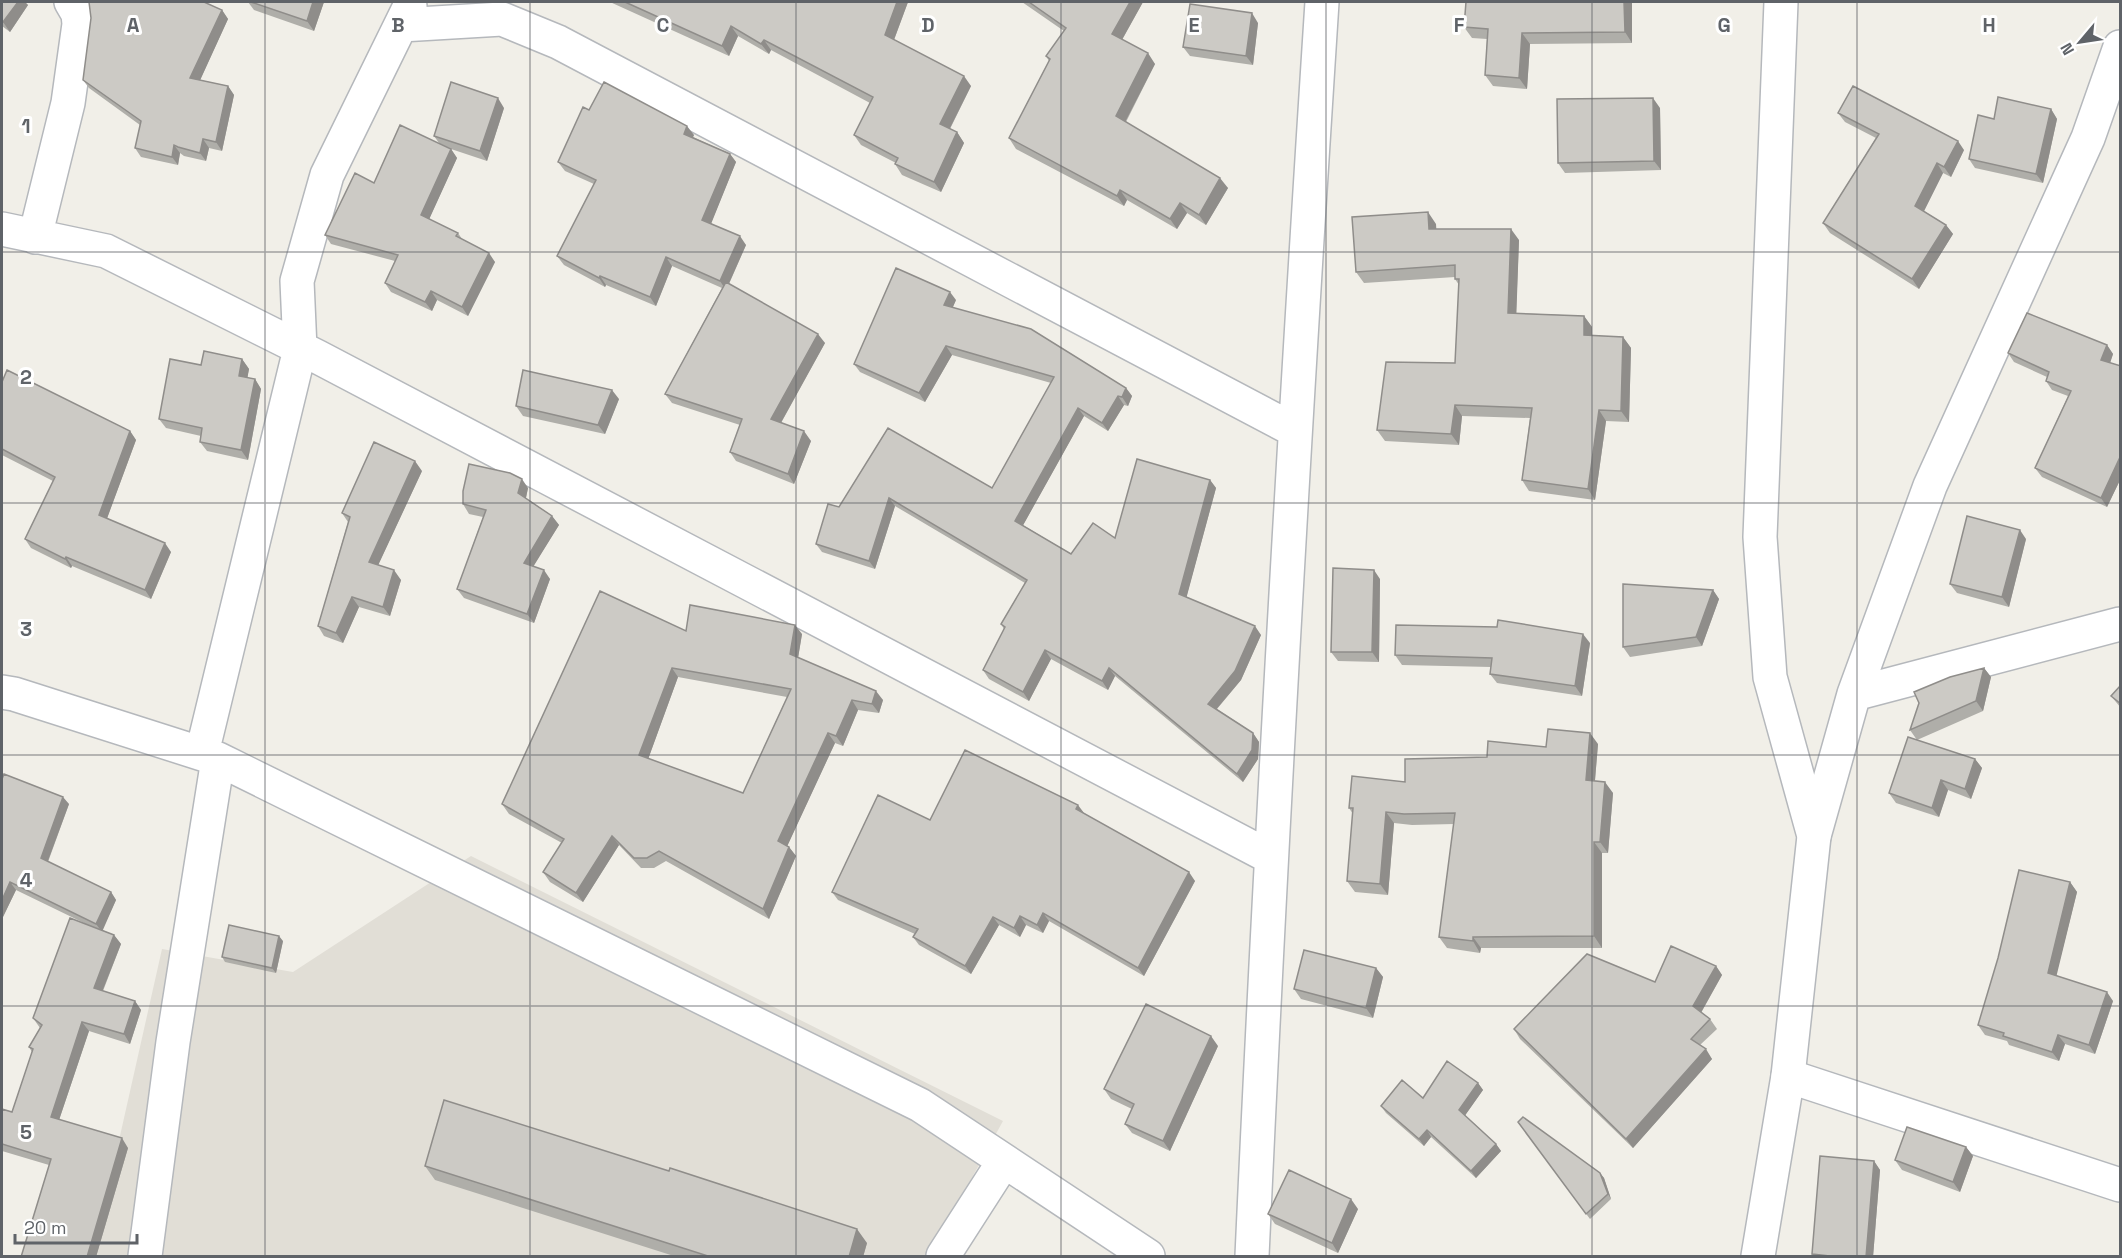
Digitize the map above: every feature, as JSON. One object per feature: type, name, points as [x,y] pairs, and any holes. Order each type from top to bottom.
[{"type":"street","points":[[35,237],[68,103],[80,24],[78,14],[71,2]]},
{"type":"street","points":[[1252,1257],[1270,857],[1294,430],[1322,2]]},
{"type":"street","points":[[1781,2],[1760,537],[1770,678],[1815,836]]},
{"type":"street","points":[[145,1257],[210,756],[300,349],[297,281],[327,175],[406,13],[502,19],[558,42],[1294,430]]},
{"type":"street","points":[[1758,1257],[1788,1076],[1815,836],[1854,694],[1930,486],[2088,138],[2121,47]]},
{"type":"street","points":[[2,229],[106,251],[318,357],[1270,857]]},
{"type":"street","points":[[1854,694],[2121,624]]},
{"type":"street","points":[[2,692],[210,756],[920,1105],[1148,1257]]},
{"type":"street","points":[[1788,1076],[2121,1185]]},
{"type":"street","points":[[942,1257],[1004,1161]]},
{"type":"shaded area","points":[[471,856],[1003,1121],[929,1256],[93,1256],[162,949],[293,972]]},
{"type":"building","points":[[2,2],[18,2],[3,22],[2,21]]},
{"type":"building","points":[[89,2],[204,2],[222,10],[190,78],[228,86],[216,142],[203,139],[200,153],[174,145],[172,157],[135,148],[141,121],[83,80],[91,18]]},
{"type":"building","points":[[251,2],[313,2],[307,21]]},
{"type":"building","points":[[625,2],[897,2],[885,35],[964,76],[940,124],[957,132],[934,182],[895,164],[898,158],[854,135],[873,97],[764,40],[761,44],[731,26],[722,46]]},
{"type":"building","points":[[1029,2],[1130,2],[1112,34],[1148,53],[1116,116],[1220,178],[1199,215],[1180,203],[1170,219],[1120,190],[1117,196],[1009,138],[1050,59],[1046,56],[1066,28]]},
{"type":"building","points":[[1466,2],[1624,2],[1625,32],[1522,33],[1519,78],[1485,75],[1488,29],[1464,27]]},
{"type":"building","points":[[1190,4],[1252,13],[1246,56],[1183,47]]},
{"type":"building","points":[[451,82],[498,98],[480,151],[434,136]]},
{"type":"building","points":[[604,82],[687,126],[684,134],[730,154],[702,220],[740,236],[720,281],[666,257],[650,297],[600,276],[599,278],[557,256],[596,180],[558,162],[583,107],[589,110]]},
{"type":"building","points":[[1853,86],[1958,141],[1944,167],[1937,163],[1915,206],[1946,225],[1912,279],[1823,223],[1879,134],[1838,113]]},
{"type":"building","points":[[1998,97],[2051,109],[2036,174],[1969,159],[1978,115],[1994,119]]},
{"type":"building","points":[[1653,98],[1654,161],[1558,163],[1557,99]]},
{"type":"building","points":[[400,125],[451,149],[421,215],[458,233],[456,236],[489,253],[462,307],[431,291],[425,302],[385,283],[398,255],[325,235],[355,173],[374,183]]},
{"type":"building","points":[[1428,212],[1429,229],[1511,229],[1508,313],[1584,316],[1584,335],[1623,337],[1621,411],[1599,410],[1588,489],[1522,480],[1532,408],[1455,405],[1451,434],[1377,430],[1386,362],[1455,363],[1459,279],[1455,279],[1455,265],[1356,272],[1352,217]]},
{"type":"building","points":[[896,268],[950,292],[944,305],[1031,329],[1126,388],[1122,397],[1118,396],[1102,423],[1078,408],[1015,521],[1071,554],[1093,523],[1115,538],[1137,459],[1210,480],[1179,594],[1255,626],[1235,671],[1208,704],[1253,733],[1252,750],[1237,774],[1109,668],[1102,681],[1045,650],[1023,692],[983,670],[1005,627],[1001,624],[1027,580],[889,498],[869,561],[816,544],[828,504],[839,507],[888,428],[992,488],[1054,377],[946,346],[919,393],[854,364]]},
{"type":"building","points":[[726,282],[818,334],[771,419],[804,431],[788,474],[730,452],[742,419],[665,394]]},
{"type":"building","points":[[2027,313],[2107,345],[2101,360],[2121,366],[2121,455],[2101,498],[2035,468],[2071,391],[2046,381],[2049,372],[2008,353]]},
{"type":"building","points":[[204,351],[242,359],[239,376],[255,379],[241,450],[200,442],[202,428],[159,419],[170,359],[201,365]]},
{"type":"building","points":[[7,370],[130,431],[99,515],[165,543],[145,590],[66,557],[65,559],[25,539],[55,477],[2,449],[2,382]]},
{"type":"building","points":[[523,370],[612,390],[598,425],[516,406]]},
{"type":"building","points":[[374,442],[415,461],[369,562],[394,570],[383,607],[352,597],[336,633],[318,626],[350,517],[342,513]]},
{"type":"building","points":[[469,464],[510,473],[522,479],[518,493],[552,516],[524,563],[544,570],[527,614],[457,589],[486,510],[463,504],[463,491]]},
{"type":"building","points":[[1967,516],[2020,530],[2002,597],[1950,584]]},
{"type":"building","points":[[1333,568],[1374,570],[1372,652],[1331,652]]},
{"type":"building","points":[[1623,584],[1713,590],[1696,637],[1623,647]]},
{"type":"building","points":[[600,591],[686,631],[690,605],[795,625],[790,654],[876,691],[872,704],[852,700],[836,736],[828,733],[778,841],[789,847],[763,909],[659,851],[647,858],[634,858],[612,836],[576,893],[543,872],[564,839],[502,804]],"holes":[[[672,668],[791,689],[743,793],[639,755]]]},
{"type":"building","points":[[1498,620],[1583,634],[1575,686],[1490,674],[1492,658],[1395,655],[1396,625],[1497,627]]},
{"type":"building","points":[[1984,668],[1976,701],[1910,730],[1919,703],[1914,692],[1950,677]]},
{"type":"building","points":[[2121,685],[2121,704],[2111,696]]},
{"type":"building","points":[[1548,729],[1590,733],[1586,780],[1605,782],[1600,842],[1594,842],[1594,936],[1473,937],[1473,941],[1439,937],[1455,813],[1386,812],[1380,884],[1347,881],[1353,808],[1349,808],[1352,776],[1405,782],[1405,759],[1487,757],[1488,741],[1546,747]]},
{"type":"building","points":[[1908,737],[1975,759],[1965,789],[1941,780],[1932,808],[1889,793]]},
{"type":"building","points":[[965,750],[1078,805],[1076,809],[1189,872],[1138,968],[1043,913],[1037,925],[1020,916],[1014,928],[993,917],[965,966],[913,937],[918,929],[832,892],[878,795],[930,820]]},
{"type":"building","points":[[4,774],[63,797],[41,858],[111,892],[96,924],[10,882],[2,900],[2,779]]},
{"type":"building","points":[[2019,870],[2070,882],[2048,973],[2107,992],[2089,1045],[2058,1035],[2052,1052],[1978,1025],[1998,958]]},
{"type":"building","points":[[70,918],[114,935],[94,988],[135,1001],[124,1034],[82,1022],[51,1117],[122,1138],[87,1257],[21,1257],[51,1159],[2,1144],[2,1109],[12,1112],[33,1049],[29,1047],[42,1025],[33,1018]]},
{"type":"building","points":[[229,925],[279,936],[272,968],[222,957]]},
{"type":"building","points":[[1671,946],[1716,966],[1693,1006],[1710,1019],[1691,1039],[1706,1049],[1626,1139],[1514,1029],[1587,954],[1655,982]]},
{"type":"building","points":[[1304,950],[1376,968],[1366,1008],[1294,989]]},
{"type":"building","points":[[1146,1004],[1211,1036],[1163,1141],[1125,1124],[1134,1104],[1104,1089]]},
{"type":"building","points":[[1447,1061],[1478,1083],[1459,1110],[1496,1144],[1471,1171],[1427,1130],[1419,1139],[1381,1106],[1402,1080],[1423,1098]]},
{"type":"building","points":[[444,1100],[669,1171],[670,1168],[857,1229],[849,1257],[711,1257],[425,1166]]},
{"type":"building","points":[[1523,1117],[1600,1173],[1608,1194],[1586,1214],[1518,1122]]},
{"type":"building","points":[[1907,1127],[1966,1147],[1953,1182],[1895,1160]]},
{"type":"building","points":[[1820,1156],[1874,1161],[1866,1257],[1812,1254]]},
{"type":"building","points":[[1289,1170],[1351,1199],[1332,1243],[1268,1214]]}]
